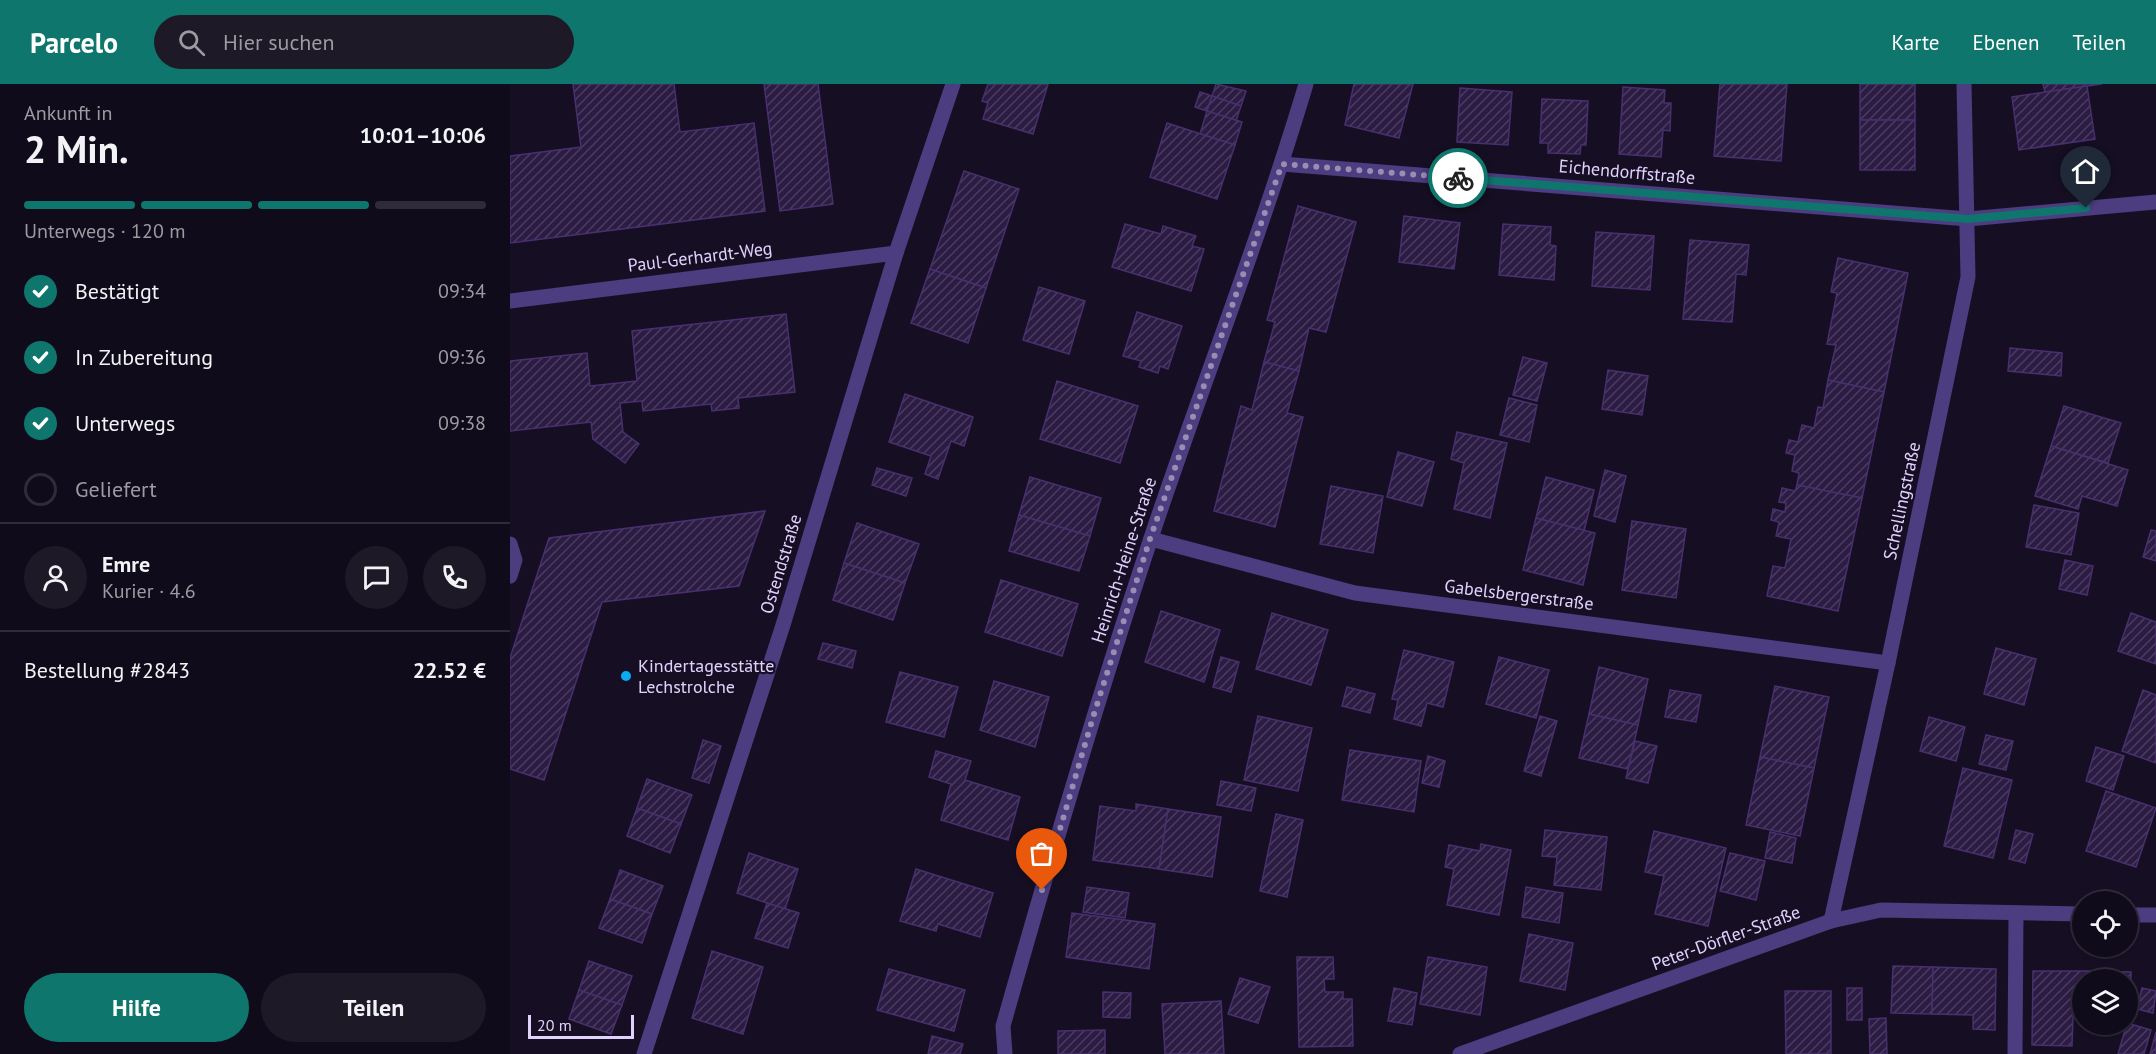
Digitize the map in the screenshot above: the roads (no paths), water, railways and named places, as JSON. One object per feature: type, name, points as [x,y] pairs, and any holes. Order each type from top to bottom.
[{"type":"street","name":"Ostendstraße","points":[[644,1054],[783,625],[896,253],[953,84]]},
{"type":"street","name":"Heinrich-Heine-Straße","points":[[1005,1054],[1002,1026],[1094,714],[1150,539],[1282,164],[1305,84]]},
{"type":"street","name":"Schellingstraße","points":[[1831,921],[1888,663],[1968,277],[1964,84]]},
{"type":"street","name":"Eichendorffstraße","points":[[1282,164],[1968,219],[2156,202]]},
{"type":"street","name":"Paul-Gerhardt-Weg","points":[[510,301],[896,253]]},
{"type":"street","name":"Gabelsbergerstraße","points":[[1150,539],[1355,593],[1888,663]]},
{"type":"street","points":[[510,544],[515,560],[510,576]]},
{"type":"street","name":"Peter-Dörfler-Straße","points":[[1460,1054],[1831,921],[1881,910],[2072,914]]},
{"type":"street","points":[[2015,1054],[2016,913]]},
{"type":"street","points":[[2138,915],[2156,915]]},
{"type":"place","name":"Kindertagesstätte Lechstrolche","points":[[626,676]]}]
